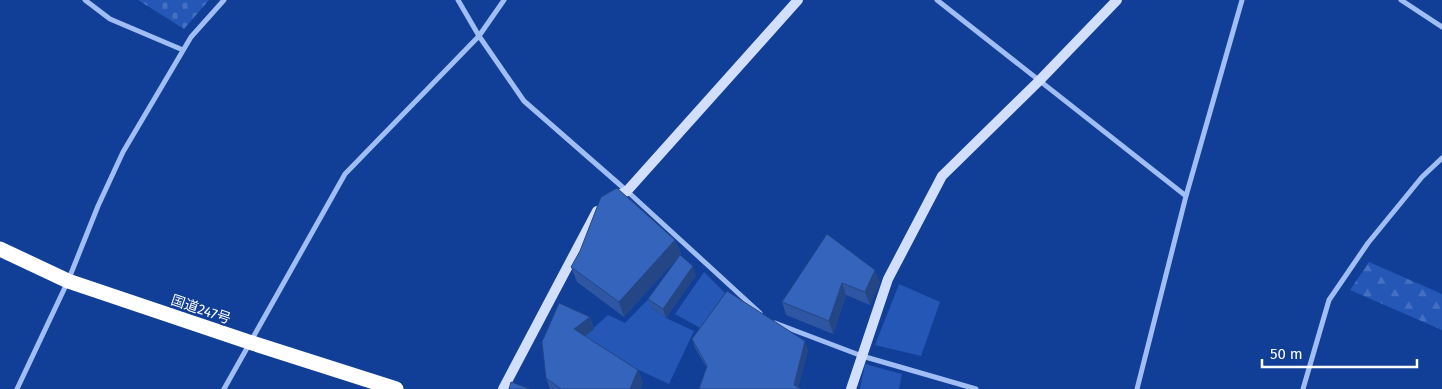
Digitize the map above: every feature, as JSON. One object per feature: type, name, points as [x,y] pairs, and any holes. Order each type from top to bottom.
[{"type":"highway","name":"国道247号","points":[[0,249],[68,281],[396,389]]},
{"type":"street","points":[[85,0],[110,19],[184,50]]},
{"type":"street","points":[[18,389],[68,281],[98,206],[123,152],[190,37],[224,0]]},
{"type":"street","points":[[458,0],[479,36],[524,101],[627,191],[768,320],[862,356],[976,389]]},
{"type":"street","points":[[224,389],[345,174],[479,36],[504,0]]},
{"type":"street","points":[[503,389],[601,204],[627,191],[798,0]]},
{"type":"street","points":[[937,0],[1186,196]]},
{"type":"street","points":[[851,389],[888,279],[942,176],[1117,0]]},
{"type":"street","points":[[1136,389],[1186,196],[1242,0]]},
{"type":"street","points":[[1401,0],[1442,27]]},
{"type":"street","points":[[1303,389],[1329,300],[1368,243],[1422,177],[1442,158]]},
{"type":"green space","points":[[138,0],[209,0],[184,29]]},
{"type":"green space","points":[[1369,262],[1442,294],[1442,330],[1350,290]]},
{"type":"green space","points":[[704,272],[725,293],[700,328],[675,314]]},
{"type":"green space","points":[[899,284],[940,302],[921,356],[875,345]]},
{"type":"green space","points":[[659,288],[652,308],[666,318],[694,331],[669,384],[578,342],[608,315],[625,323]]},
{"type":"green space","points":[[865,364],[902,374],[899,389],[860,389]]},
{"type":"building","points":[[617,188],[675,240],[619,302],[571,267],[580,251],[601,197]]},
{"type":"building","points":[[827,234],[875,270],[865,292],[842,283],[829,321],[782,302]]},
{"type":"building","points":[[680,255],[693,266],[663,309],[648,299]]},
{"type":"building","points":[[727,291],[805,341],[794,385],[801,389],[699,389],[707,366],[692,339]]},
{"type":"building","points":[[559,303],[590,317],[574,329],[638,370],[630,389],[561,389],[546,378],[542,342]]},
{"type":"building","points":[[511,382],[530,389],[509,389]]}]
